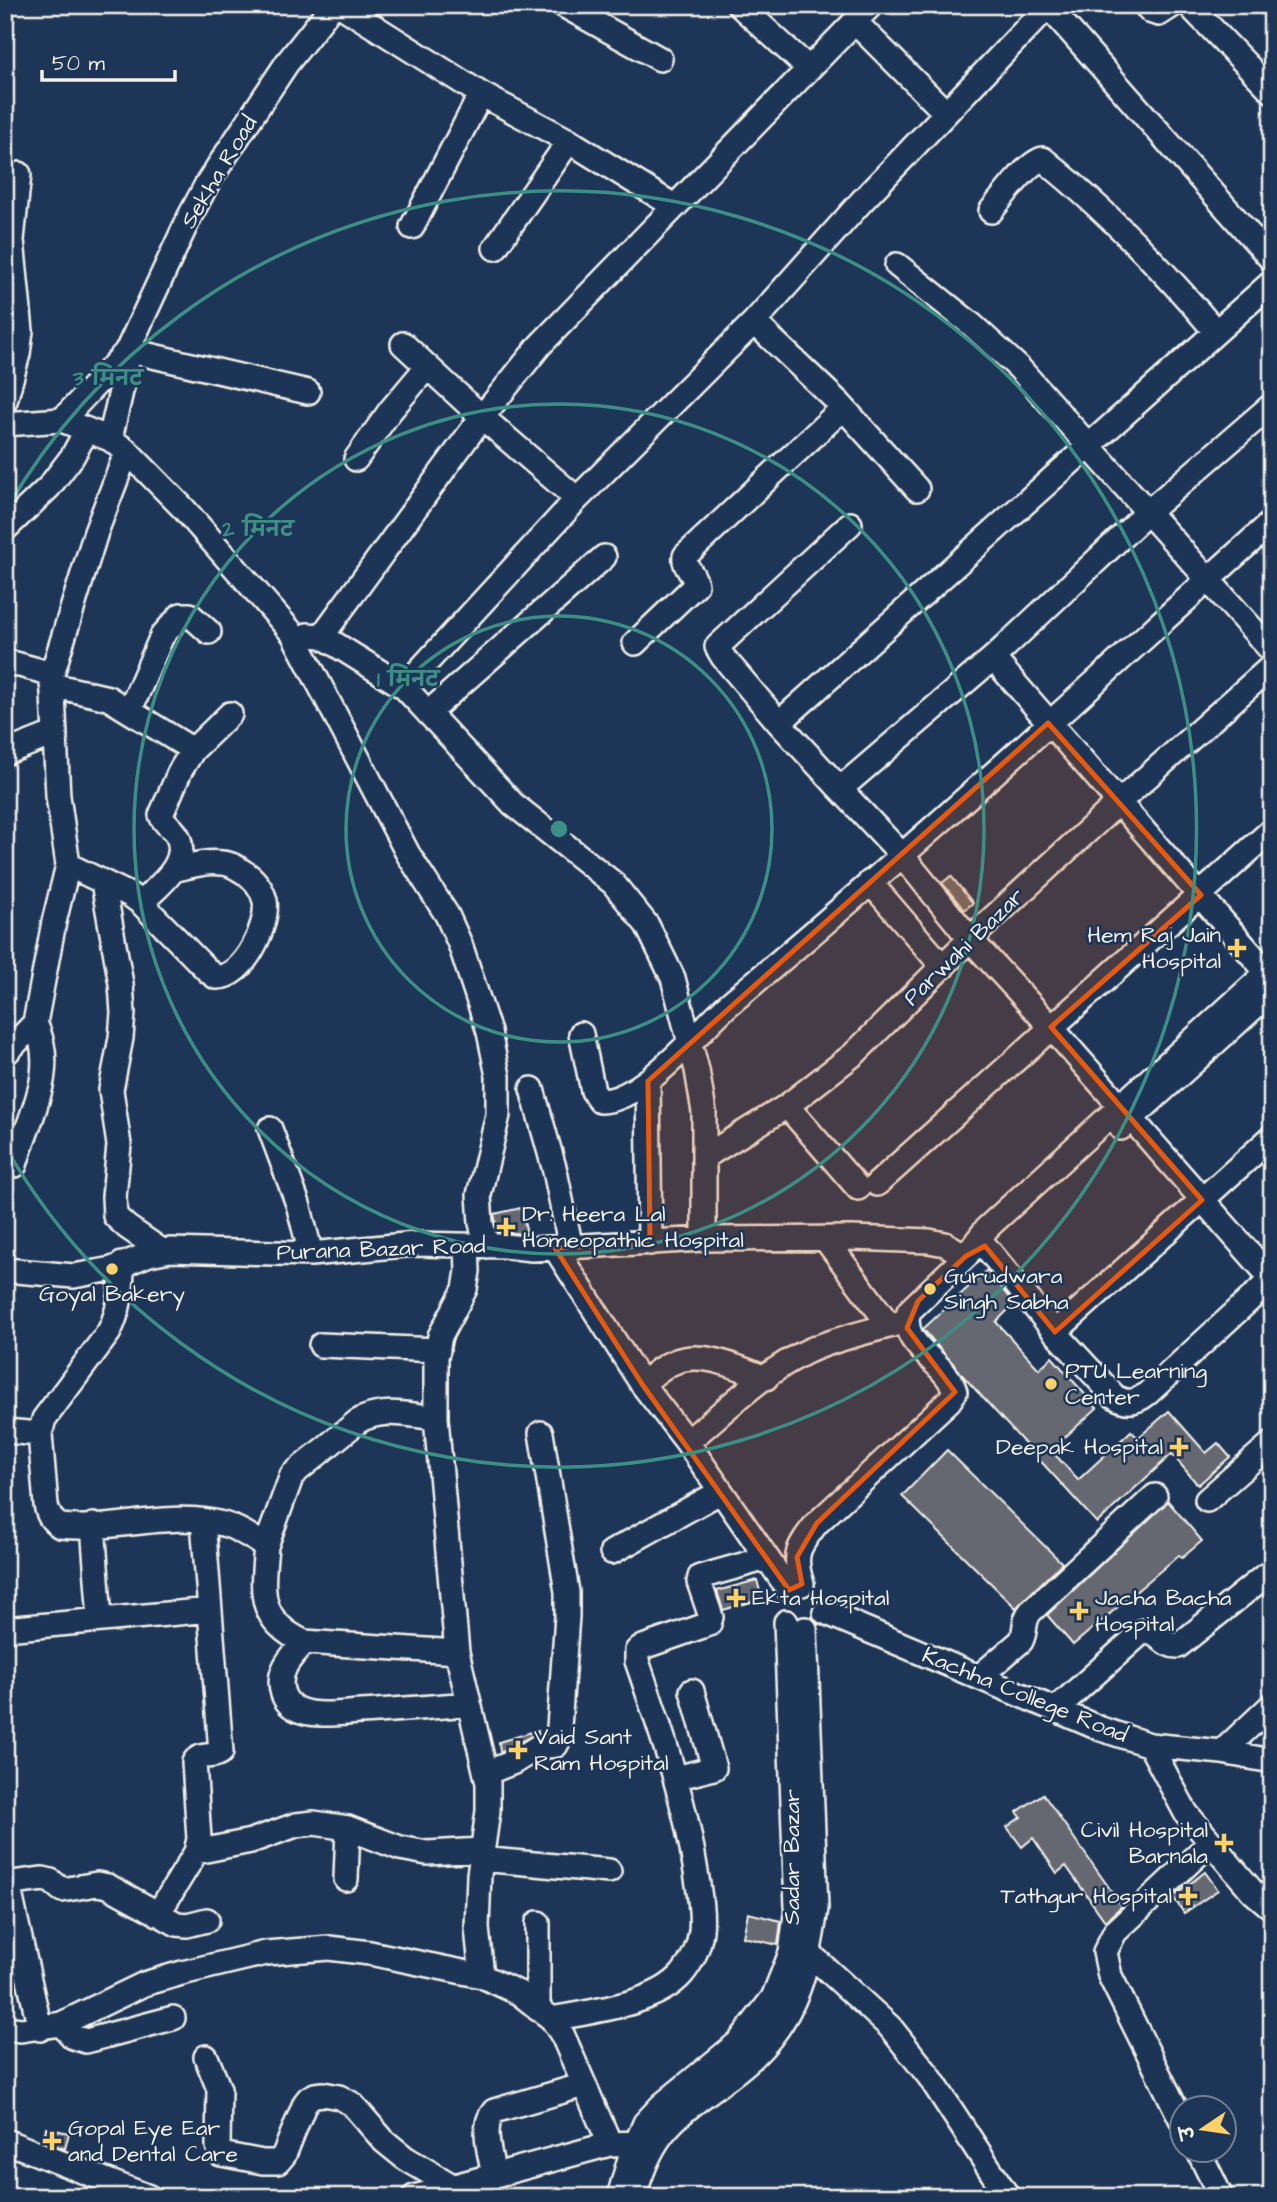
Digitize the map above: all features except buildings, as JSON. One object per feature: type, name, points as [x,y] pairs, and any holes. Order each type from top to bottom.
[{"type":"street","name":"Sekha Road","points":[[62,420],[127,351],[208,182],[287,63],[333,5]]},
{"type":"street","points":[[340,5],[481,94],[569,141],[674,206]]},
{"type":"street","points":[[563,5],[660,59]]},
{"type":"street","points":[[739,5],[808,68]]},
{"type":"street","points":[[1145,5],[1152,12],[1159,14],[1173,5]]},
{"type":"street","points":[[1189,5],[1272,91]]},
{"type":"street","points":[[404,688],[577,499],[754,321],[861,202],[1049,6],[1272,260]]},
{"type":"street","points":[[322,636],[482,417],[540,345],[863,13],[946,113]]},
{"type":"street","points":[[412,227],[481,94]]},
{"type":"street","points":[[495,248],[569,141]]},
{"type":"street","points":[[991,211],[1038,160],[1043,159],[1116,222],[1216,332]]},
{"type":"street","points":[[5,401],[18,354],[21,331],[12,240],[19,174]]},
{"type":"street","points":[[897,265],[972,325],[1019,368],[1272,650]]},
{"type":"street","points":[[779,723],[1272,282]]},
{"type":"street","points":[[754,321],[843,408],[917,489]]},
{"type":"street","points":[[403,344],[577,499]]},
{"type":"street","name":"Sekha Road","points":[[68,864],[58,796],[52,680],[119,445],[127,351]]},
{"type":"street","points":[[127,351],[308,392]]},
{"type":"street","points":[[356,459],[390,411],[427,367]]},
{"type":"street","points":[[840,789],[993,658],[1149,512],[1272,405]]},
{"type":"street","points":[[635,643],[694,588],[695,580],[684,562],[685,556],[843,408]]},
{"type":"street","points":[[5,424],[62,420],[119,445],[184,509],[293,634],[408,853],[447,915],[486,1020],[498,1076],[498,1115],[479,1195],[481,1223],[477,1246],[468,1270],[465,1289],[440,1336],[436,1418],[457,1652],[486,1773],[488,1811],[481,1854],[477,1928],[482,1976]]},
{"type":"street","points":[[5,530],[49,487],[72,457],[87,430]]},
{"type":"street","points":[[582,1034],[593,1091],[600,1101],[610,1100],[648,1081],[691,1039],[1272,522]]},
{"type":"street","points":[[850,524],[718,644],[718,650],[779,723],[901,854],[970,939],[1051,1027],[1272,1279],[1140,1399],[1130,1402],[1114,1396],[976,1251]]},
{"type":"street","points":[[428,713],[604,557]]},
{"type":"street","points":[[130,710],[162,636],[181,615],[190,615],[209,632]]},
{"type":"street","points":[[293,634],[322,636],[404,688],[513,804],[613,883],[647,925],[673,978],[691,1039],[704,1112],[704,1239]]},
{"type":"street","points":[[687,1442],[766,1378],[816,1348],[898,1323],[918,1301],[1126,1114],[1270,978],[1201,895],[993,658]]},
{"type":"street","points":[[5,661],[52,680],[101,695],[193,750]]},
{"type":"street","name":"Parwahi Bazar","points":[[706,1156],[787,1106],[854,1054],[970,939],[1272,666]]},
{"type":"street","points":[[141,903],[173,870],[179,857],[180,843],[177,836],[161,815],[180,771],[193,750],[230,714]]},
{"type":"street","points":[[5,753],[53,734]]},
{"type":"street","points":[[787,1106],[867,1186],[1272,830]]},
{"type":"street","points":[[15,1165],[21,1142],[37,1106],[44,1077],[44,1046],[35,1023],[68,864],[141,903],[216,977],[230,975],[247,958],[254,945],[264,917],[265,903],[258,884],[247,873],[225,863],[212,862],[173,870]]},
{"type":"street","points":[[103,882],[120,974],[122,1003],[121,1038],[111,1090],[119,1145],[115,1216],[162,1251]]},
{"type":"street","points":[[870,882],[943,967]]},
{"type":"street","points":[[5,1054],[35,1023]]},
{"type":"street","points":[[648,1081],[650,1243]]},
{"type":"street","points":[[532,1089],[555,1171],[563,1248],[642,1384],[687,1442],[767,1559],[796,1587],[820,1591],[826,1605],[819,1623],[796,1625],[782,1607],[783,1600],[796,1587],[800,1544],[817,1523],[949,1401],[955,1392],[950,1379],[826,1240]]},
{"type":"street","points":[[270,1129],[298,1205],[311,1254]]},
{"type":"street","points":[[1055,1332],[1272,1137]]},
{"type":"street","name":"Purana Bazar Road","points":[[5,1269],[74,1276],[112,1269],[162,1251],[197,1249],[311,1254],[415,1244],[563,1248],[704,1239],[852,1238],[929,1241],[976,1251]]},
{"type":"street","points":[[122,1265],[122,1293],[116,1318],[44,1419],[40,1434],[48,1514],[53,1522],[60,1525],[203,1521],[239,1530],[266,1546]]},
{"type":"street","points":[[321,1345],[438,1350]]},
{"type":"street","points":[[642,1384],[672,1362],[695,1357],[766,1378]]},
{"type":"street","points":[[436,1418],[387,1413],[365,1416],[292,1475],[266,1546],[263,1587],[270,1617],[280,1628],[304,1642],[457,1652]]},
{"type":"street","points":[[5,1432],[40,1434]]},
{"type":"street","points":[[486,1773],[514,1762],[538,1747],[556,1745],[558,1741],[567,1616],[566,1592],[541,1433]]},
{"type":"street","points":[[1207,1500],[1272,1443]]},
{"type":"street","points":[[612,1552],[720,1492]]},
{"type":"street","points":[[979,1678],[1021,1641],[1024,1622],[1031,1611],[1155,1496]]},
{"type":"street","points":[[159,1914],[196,1852],[199,1839],[194,1762],[200,1757],[221,1752],[203,1521]]},
{"type":"street","points":[[93,1525],[100,1620]]},
{"type":"street","points":[[545,2014],[634,2001],[662,1990],[681,1975],[695,1955],[701,1931],[701,1903],[690,1832],[676,1778],[637,1661],[637,1651],[709,1624],[710,1617],[699,1582],[700,1577],[767,1559]]},
{"type":"street","points":[[1055,1710],[1143,1631],[1152,1632],[1170,1646],[1178,1646],[1266,1575]]},
{"type":"street","points":[[5,1629],[211,1610]]},
{"type":"street","name":"Kachha College Road","points":[[825,1612],[1101,1729],[1150,1745],[1222,1752],[1272,1761]]},
{"type":"street","name":"Sadar Bazar","points":[[619,2197],[645,2145],[661,2135],[675,2120],[753,2056],[790,2008],[803,1982],[796,1907],[796,1625]]},
{"type":"street","points":[[304,1642],[285,1666],[282,1676],[284,1696],[291,1705],[301,1711],[317,1714],[468,1704]]},
{"type":"street","points":[[676,1778],[714,1768],[692,1691]]},
{"type":"street","points":[[1222,1752],[1272,1706]]},
{"type":"street","points":[[1150,1745],[1186,1813],[1253,1892],[1272,1909]]},
{"type":"street","points":[[196,1852],[251,1841],[296,1825],[324,1824],[348,1828],[400,1848],[427,1853],[481,1854],[556,1868],[609,1871]]},
{"type":"street","points":[[346,1879],[348,1828]]},
{"type":"street","points":[[1169,2094],[1110,1976],[1105,1952],[1115,1932],[1210,1843]]},
{"type":"street","points":[[173,2018],[86,2041],[50,2026],[7,1884],[34,1878],[51,1881],[62,1890],[97,1884],[108,1886],[181,1926],[207,1920]]},
{"type":"street","points":[[538,1923],[545,2014]]},
{"type":"street","points":[[801,1946],[849,1987],[898,2036],[929,2076],[1008,2197]]},
{"type":"street","points":[[5,2028],[21,2030],[50,2026],[144,1984],[266,1953],[329,1948],[370,1953],[482,1976],[519,1993],[545,2014],[563,2036],[610,2144]]},
{"type":"street","points":[[206,2057],[219,2089],[218,2147],[221,2154],[278,2162],[284,2155],[305,2103],[315,2095],[323,2094],[352,2104],[384,2141],[405,2158],[454,2188]]},
{"type":"street","points":[[494,2176],[487,2130],[489,2117],[494,2111],[584,2085]]},
{"type":"street","points":[[5,2141],[149,2197]]},
{"type":"street","points":[[414,2197],[610,2144],[645,2145]]},
{"type":"street","name":"Sadar Bazar","points":[[634,2197],[645,2145]]},
{"type":"street","points":[[1205,2164],[1221,2197]]},
{"type":"highlighted area","points":[[1048,723],[1201,895],[1051,1027],[1202,1200],[1055,1332],[985,1246],[966,1256],[918,1301],[907,1328],[955,1392],[817,1523],[797,1557],[802,1584],[789,1590],[642,1384],[555,1248],[650,1243],[648,1081]]},
{"type":"place","name":"Hem Raj Jain Hospital","points":[[1237,948]]},
{"type":"place","name":"Dr. Heera Lal Homeopathic Hospital","points":[[506,1227]]},
{"type":"place","name":"Goyal Bakery","points":[[112,1269]]},
{"type":"place","name":"Gurudwara Singh Sabha","points":[[930,1289]]},
{"type":"place","name":"PTU Learning Center","points":[[1051,1384]]},
{"type":"place","name":"Deepak Hospital","points":[[1179,1447]]},
{"type":"place","name":"Ekta Hospital","points":[[736,1598]]},
{"type":"place","name":"Jacha Bacha Hospital","points":[[1079,1611]]},
{"type":"place","name":"Vaid Sant Ram Hospital","points":[[518,1750]]},
{"type":"place","name":"Civil Hospital Barnala","points":[[1224,1843]]},
{"type":"place","name":"Tathgur Hospital","points":[[1188,1896]]},
{"type":"place","name":"Gopal Eye Ear and Dental Care","points":[[52,2141]]}]
